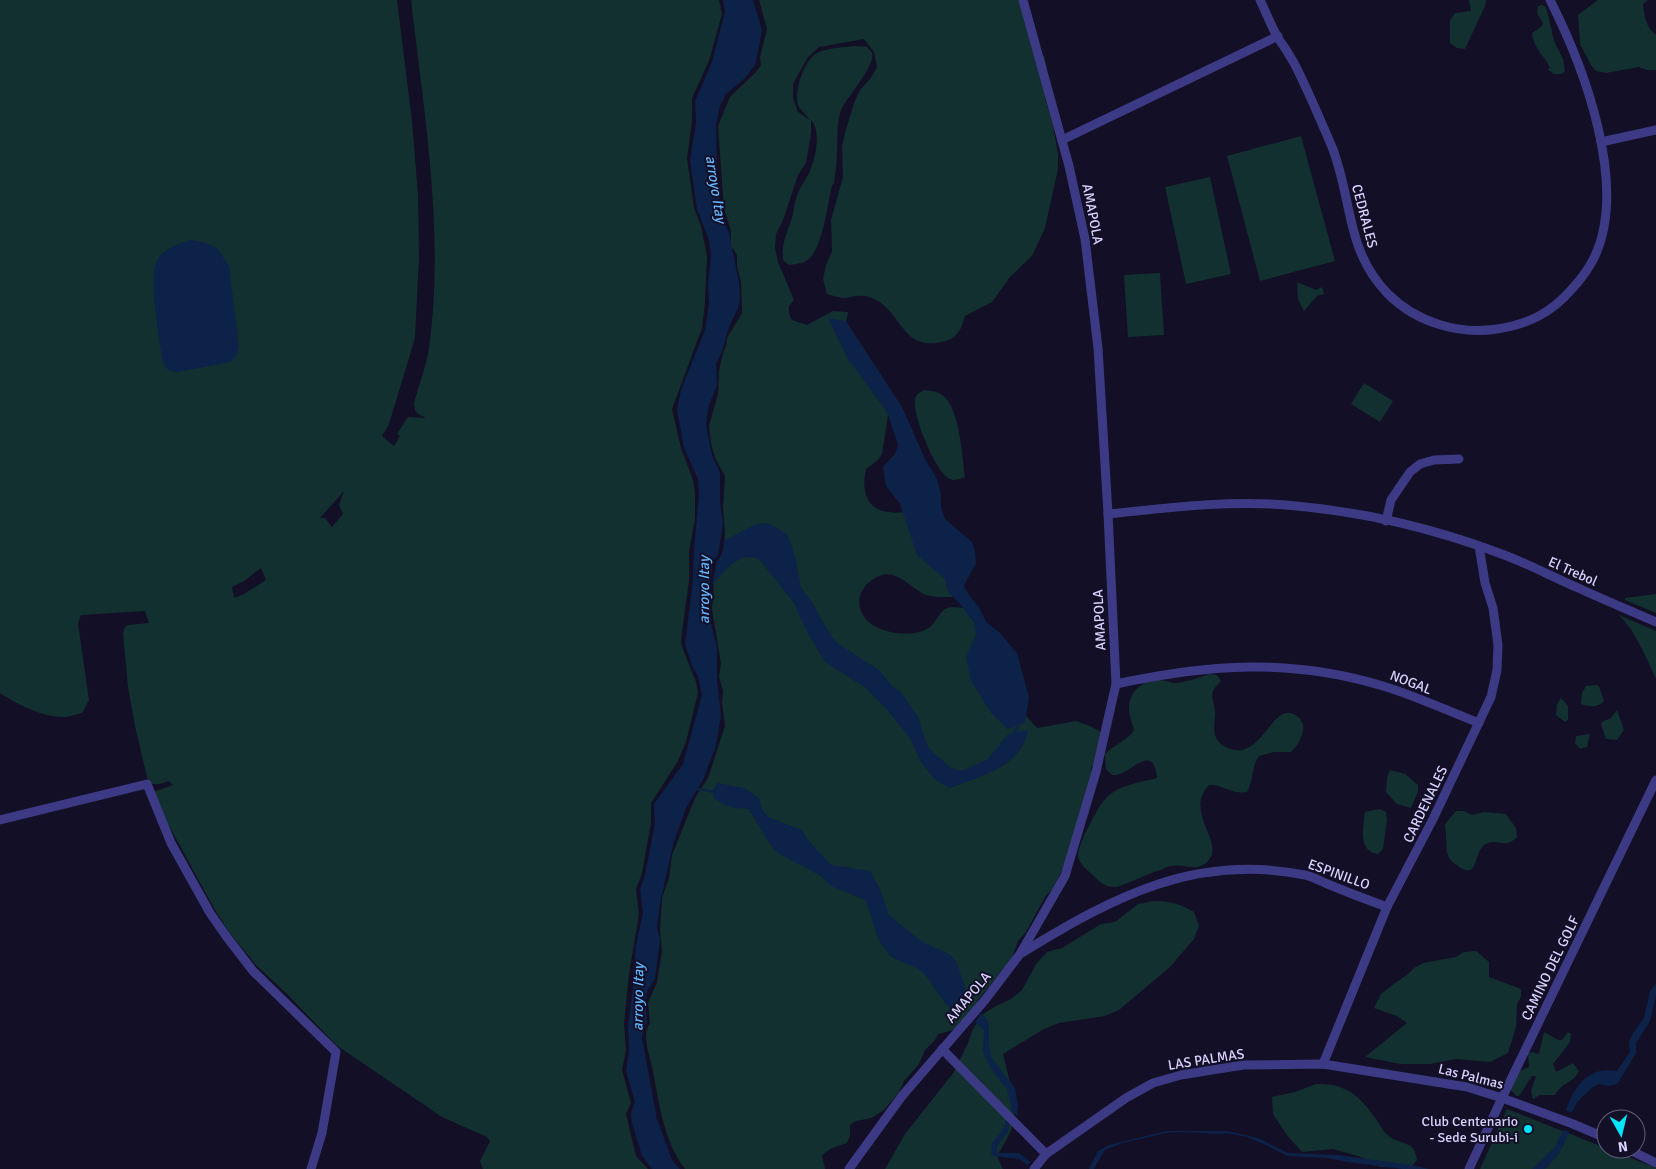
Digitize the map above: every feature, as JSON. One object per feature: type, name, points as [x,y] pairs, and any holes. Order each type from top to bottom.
[{"type":"street","name":"AMAPOLA","points":[[849,1169],[902,1096],[984,1000],[1020,954],[1065,876],[1096,772],[1116,684],[1098,348],[1087,259],[1078,202],[1023,0]]},
{"type":"street","name":"CEDRALES","points":[[1260,0],[1295,66],[1331,146],[1344,188],[1356,242],[1364,262],[1390,296],[1414,314],[1435,324],[1463,330],[1486,331],[1511,327],[1535,319],[1564,300],[1586,274],[1595,256],[1603,231],[1606,199],[1601,142],[1589,94],[1576,57],[1550,0]]},
{"type":"street","points":[[1062,140],[1278,36]]},
{"type":"street","points":[[1601,142],[1656,130]]},
{"type":"street","points":[[1386,521],[1390,500],[1410,472],[1420,464],[1434,460],[1460,459]]},
{"type":"street","name":"El Trebol","points":[[1108,514],[1184,506],[1242,504],[1330,509],[1444,535],[1479,546],[1656,622]]},
{"type":"street","name":"CARDENALES","points":[[1322,1064],[1387,907],[1433,819],[1491,697],[1497,670],[1498,646],[1493,608],[1485,583],[1479,546]]},
{"type":"street","name":"NOGAL","points":[[1116,684],[1186,671],[1274,666],[1330,673],[1385,686],[1479,723]]},
{"type":"street","name":"CAMINO DEL GOLF","points":[[1469,1169],[1656,780]]},
{"type":"street","points":[[0,820],[147,784],[171,843],[210,914],[253,971],[336,1052],[322,1133],[311,1169]]},
{"type":"street","name":"ESPINILLO","points":[[1020,954],[1088,914],[1120,898],[1188,875],[1249,870],[1308,876],[1387,907]]},
{"type":"street","points":[[942,1049],[1046,1154]]},
{"type":"street","name":"Las Palmas","points":[[1322,1064],[1430,1080],[1467,1088],[1502,1098],[1596,1134]]},
{"type":"street","name":"LAS PALMAS","points":[[1034,1169],[1046,1154],[1126,1098],[1153,1083],[1181,1075],[1243,1065],[1322,1064]]},
{"type":"green space","points":[[0,0],[397,0],[412,121],[418,195],[419,257],[415,338],[389,424],[382,436],[394,446],[400,436],[397,434],[408,417],[426,418],[417,413],[414,403],[428,355],[435,261],[434,217],[427,130],[411,0],[719,0],[722,14],[709,61],[692,98],[692,121],[687,158],[694,208],[701,226],[707,256],[705,303],[702,328],[672,409],[681,448],[693,480],[695,493],[695,519],[689,551],[689,580],[681,640],[698,693],[686,742],[678,761],[651,803],[651,823],[642,873],[636,889],[639,914],[629,974],[624,1023],[626,1050],[622,1070],[631,1103],[626,1114],[636,1156],[648,1169],[483,1169],[480,1161],[490,1141],[487,1137],[442,1117],[336,1045],[256,965],[229,932],[215,910],[155,800],[154,793],[156,791],[173,785],[169,781],[153,784],[147,777],[128,687],[123,633],[128,625],[149,623],[145,611],[81,615],[78,623],[89,700],[82,713],[58,717],[40,713],[0,693]],"holes":[[[344,491],[339,505],[343,514],[332,527],[325,518],[320,518]],[[261,568],[266,580],[234,598],[232,587],[244,581]]]},
{"type":"green space","points":[[759,0],[1024,0],[1032,47],[1044,56],[1047,69],[1043,84],[1053,125],[1058,155],[1058,169],[1045,228],[1032,256],[1010,277],[992,302],[965,316],[958,334],[951,339],[928,343],[918,341],[910,335],[890,311],[872,298],[860,296],[842,298],[827,294],[823,279],[832,251],[831,220],[843,177],[842,147],[845,133],[860,90],[870,79],[877,67],[874,52],[864,39],[819,47],[808,57],[793,84],[793,98],[798,112],[810,120],[798,105],[797,92],[804,69],[812,57],[821,51],[834,48],[862,46],[867,47],[872,53],[870,65],[844,104],[839,115],[834,184],[832,185],[822,233],[815,251],[807,261],[801,263],[789,265],[783,260],[786,233],[792,218],[796,199],[810,172],[815,157],[817,136],[811,120],[811,134],[806,163],[798,175],[783,220],[776,234],[775,248],[778,262],[794,300],[789,306],[789,314],[792,320],[807,325],[833,311],[848,312],[845,330],[889,409],[882,454],[878,460],[866,469],[864,480],[867,498],[877,509],[885,512],[906,512],[957,591],[952,597],[929,596],[894,575],[882,575],[868,583],[862,591],[859,600],[862,613],[867,620],[883,630],[903,634],[923,631],[930,627],[947,608],[966,608],[1027,717],[1037,728],[1076,721],[1101,732],[1094,764],[1091,767],[1092,774],[1063,868],[1055,886],[1045,897],[1026,932],[1018,941],[1012,958],[978,1000],[973,1011],[953,1030],[938,1034],[925,1050],[919,1064],[904,1081],[899,1092],[884,1110],[872,1118],[856,1121],[850,1125],[850,1136],[847,1143],[832,1148],[822,1155],[825,1169],[685,1169],[667,1135],[647,1046],[646,1033],[650,1023],[648,1003],[657,982],[662,952],[660,929],[662,898],[669,878],[672,855],[695,798],[708,778],[725,726],[722,703],[723,691],[719,677],[721,663],[712,610],[714,582],[724,549],[723,507],[725,476],[715,458],[709,426],[718,394],[719,371],[727,338],[742,313],[741,282],[737,266],[737,255],[731,246],[731,231],[724,209],[718,126],[730,97],[761,65],[760,57],[767,29]]},
{"type":"green space","points":[[1469,0],[1486,0],[1465,49],[1457,48],[1450,43],[1450,20],[1455,13],[1471,11]]},
{"type":"green space","points":[[1598,0],[1648,0],[1643,4],[1643,8],[1648,25],[1656,35],[1656,70],[1647,70],[1639,67],[1606,73],[1596,71],[1591,65],[1580,44],[1578,15]]},
{"type":"green space","points":[[1538,6],[1546,7],[1554,41],[1563,59],[1565,71],[1562,74],[1554,74],[1547,69],[1550,68],[1533,39],[1532,33],[1542,26],[1543,23],[1537,13]]},
{"type":"green space","points":[[1301,136],[1335,261],[1260,281],[1227,156]]},
{"type":"green space","points":[[1210,177],[1231,274],[1186,284],[1165,187]]},
{"type":"green space","points":[[1160,273],[1164,335],[1128,337],[1124,275]]},
{"type":"green space","points":[[1297,282],[1316,290],[1322,287],[1324,294],[1317,296],[1304,311],[1298,299]]},
{"type":"green space","points":[[1364,383],[1393,401],[1380,422],[1351,404]]},
{"type":"green space","points":[[924,390],[939,393],[946,398],[952,407],[959,431],[965,477],[954,480],[944,475],[926,444],[915,409],[916,397]]},
{"type":"green space","points":[[1656,594],[1656,613],[1625,600],[1625,598]]},
{"type":"green space","points":[[1619,615],[1656,631],[1656,679],[1631,629]]},
{"type":"green space","points":[[1209,674],[1217,675],[1221,681],[1212,694],[1215,710],[1214,729],[1217,740],[1220,743],[1235,750],[1245,749],[1253,745],[1279,716],[1290,713],[1297,716],[1303,724],[1298,744],[1291,752],[1274,752],[1259,756],[1256,760],[1247,792],[1242,793],[1209,785],[1202,796],[1200,806],[1212,845],[1212,853],[1204,865],[1195,867],[1170,866],[1117,887],[1104,884],[1084,867],[1078,858],[1079,849],[1090,824],[1103,802],[1112,793],[1131,784],[1157,778],[1152,762],[1148,760],[1118,775],[1112,775],[1106,769],[1105,754],[1128,737],[1134,730],[1129,711],[1132,696],[1138,687],[1154,680],[1173,683],[1192,680]]},
{"type":"green space","points":[[1586,686],[1599,686],[1604,701],[1599,705],[1593,706],[1581,704],[1582,693]]},
{"type":"green space","points":[[1561,698],[1568,706],[1568,720],[1565,722],[1556,715],[1557,704]]},
{"type":"green space","points":[[1617,710],[1624,730],[1617,740],[1606,739],[1601,724],[1603,721],[1610,719]]},
{"type":"green space","points":[[1590,734],[1587,747],[1580,749],[1575,743],[1576,736]]},
{"type":"green space","points":[[1390,770],[1405,774],[1418,785],[1418,792],[1411,808],[1397,804],[1386,792],[1387,778]]},
{"type":"green space","points":[[1380,809],[1386,812],[1387,820],[1383,849],[1378,854],[1372,852],[1364,844],[1363,827],[1365,812]]},
{"type":"green space","points":[[1456,811],[1464,811],[1472,815],[1484,812],[1506,814],[1516,828],[1517,837],[1513,841],[1506,843],[1488,843],[1479,851],[1473,868],[1469,870],[1463,869],[1451,861],[1447,851],[1445,824]]},
{"type":"green space","points":[[1154,901],[1180,905],[1189,909],[1194,912],[1199,926],[1194,939],[1170,967],[1119,1010],[1105,1016],[1059,1023],[1044,1029],[1003,1054],[1012,1091],[1014,1120],[1007,1139],[997,1156],[1003,1169],[885,1169],[905,1134],[954,1072],[973,1029],[983,1014],[1011,999],[1022,990],[1036,964],[1047,952],[1062,948],[1101,924],[1115,922],[1138,904]]},
{"type":"green space","points":[[1476,951],[1489,962],[1489,977],[1521,989],[1521,997],[1517,1004],[1516,1027],[1508,1053],[1490,1062],[1456,1059],[1430,1064],[1401,1064],[1365,1057],[1407,1023],[1397,1016],[1374,1008],[1381,994],[1423,963],[1456,957],[1464,952]]},
{"type":"green space","points":[[1544,1032],[1558,1040],[1562,1040],[1568,1032],[1571,1034],[1570,1042],[1553,1064],[1556,1072],[1573,1063],[1579,1071],[1574,1079],[1558,1090],[1555,1095],[1540,1095],[1533,1099],[1531,1091],[1536,1076],[1532,1076],[1519,1096],[1516,1096],[1511,1090],[1513,1077],[1517,1072],[1529,1067],[1528,1053],[1539,1054]]},
{"type":"green space","points":[[1316,1084],[1336,1086],[1351,1092],[1364,1104],[1388,1135],[1411,1146],[1417,1160],[1412,1166],[1381,1167],[1371,1164],[1358,1156],[1333,1149],[1302,1152],[1286,1134],[1273,1114],[1272,1097],[1295,1092]]},
{"type":"green space","name":"Club Centenario - Sede Surubi-i","points":[[1507,1109],[1596,1144],[1596,1159],[1633,1159],[1656,1168],[1656,1169],[1480,1169]]},
{"type":"water","name":"arroyo Itay","points":[[723,0],[753,0],[762,31],[755,65],[745,78],[726,94],[720,106],[716,125],[717,174],[722,216],[729,233],[739,282],[740,298],[722,352],[716,364],[717,385],[709,405],[706,425],[712,455],[720,473],[720,501],[723,524],[718,555],[713,560],[707,607],[717,648],[717,679],[721,716],[716,746],[703,780],[686,808],[674,841],[660,903],[657,927],[660,939],[655,979],[648,989],[645,1001],[647,1022],[642,1038],[657,1119],[672,1160],[680,1169],[652,1169],[642,1156],[632,1123],[631,1113],[635,1102],[626,1071],[629,1051],[628,1027],[636,945],[643,913],[640,889],[645,875],[655,823],[654,804],[683,764],[702,695],[698,676],[692,666],[685,644],[693,580],[699,496],[698,479],[684,448],[677,410],[681,390],[705,330],[709,304],[708,284],[711,256],[709,240],[697,209],[690,161],[696,122],[695,101],[712,62],[725,12]]},
{"type":"water","points":[[190,240],[203,242],[217,248],[229,266],[239,347],[236,356],[230,362],[174,372],[167,369],[162,358],[155,305],[154,276],[156,265],[162,254],[177,244]]},
{"type":"water","points":[[828,318],[846,321],[902,407],[925,459],[937,479],[941,494],[941,507],[945,519],[972,542],[976,563],[964,586],[979,607],[986,622],[1000,633],[1017,653],[1029,697],[1025,723],[1008,729],[992,714],[971,681],[966,657],[976,635],[974,623],[961,605],[948,592],[945,579],[917,555],[900,504],[886,486],[883,467],[895,454],[898,445],[887,412],[848,359]]},
{"type":"water","points":[[763,523],[772,525],[788,535],[796,560],[801,588],[810,599],[832,637],[840,645],[879,670],[892,686],[901,692],[918,717],[928,747],[935,754],[950,767],[964,770],[988,759],[1008,734],[1028,730],[1024,743],[1017,753],[998,769],[950,788],[937,781],[921,762],[910,738],[887,710],[866,688],[825,662],[806,630],[794,603],[760,560],[746,557],[739,560],[721,574],[712,586],[717,561],[722,554],[724,541],[752,526]]},
{"type":"water","points":[[717,783],[744,788],[759,798],[762,809],[768,817],[802,830],[808,840],[831,865],[870,871],[880,889],[889,915],[921,941],[951,955],[956,962],[969,1004],[961,1014],[945,1002],[921,971],[888,954],[878,939],[865,900],[831,886],[821,876],[776,852],[749,809],[730,807],[714,798],[713,792]]},
{"type":"water","points":[[1656,984],[1656,995],[1650,1021],[1636,1043],[1636,1053],[1617,1084],[1609,1086],[1599,1084],[1577,1102],[1572,1112],[1566,1111],[1578,1086],[1590,1075],[1607,1070],[1617,1071],[1630,1052],[1629,1041],[1644,1018],[1650,991]]},
{"type":"water","points":[[981,1013],[987,1019],[989,1026],[991,1057],[1015,1088],[1018,1105],[1017,1116],[1012,1111],[1007,1089],[992,1070],[983,1052],[984,1031],[975,1022]]},
{"type":"water","points":[[1007,1120],[1010,1121],[1008,1132],[997,1146],[997,1153],[1019,1153],[1031,1162],[1027,1165],[1019,1159],[993,1156],[991,1154],[992,1142],[1001,1133]]},
{"type":"water","points":[[1563,1130],[1569,1131],[1563,1147],[1554,1160],[1545,1169],[1532,1169],[1555,1147]]},
{"type":"water","points":[[1166,1131],[1228,1131],[1258,1138],[1288,1153],[1338,1155],[1429,1169],[1402,1169],[1327,1158],[1287,1156],[1247,1137],[1226,1133],[1183,1132],[1166,1133],[1123,1143],[1105,1150],[1094,1169],[1089,1169],[1098,1151],[1109,1145]]},
{"type":"waterway","points":[[1013,734],[1018,727]]},
{"type":"waterway","points":[[698,789],[715,792]]},
{"type":"place","name":"Club Centenario - Sede Surubi-i","points":[[1528,1129]]}]
